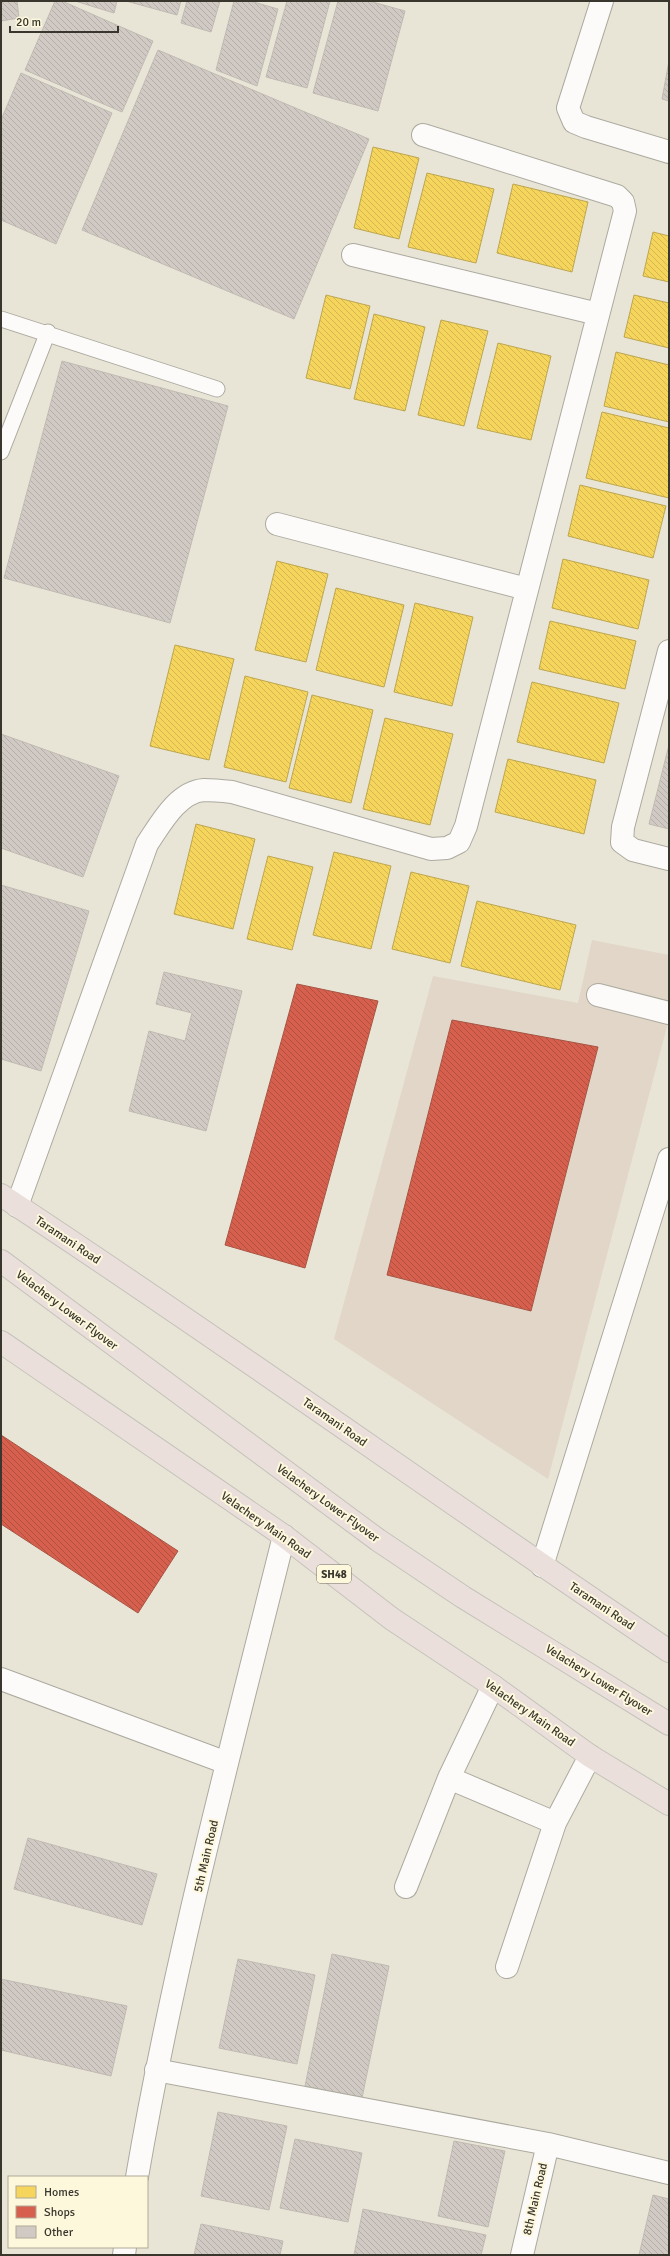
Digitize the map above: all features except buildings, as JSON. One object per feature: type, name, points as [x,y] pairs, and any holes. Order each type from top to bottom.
[{"type":"main road","name":"Taramani Road","points":[[9,1200],[249,1362],[542,1566],[669,1651]]},
{"type":"main road","name":"Velachery Lower Flyover","points":[[1,1261],[378,1540],[463,1597],[669,1724]]},
{"type":"main road","name":"Velachery Main Road","points":[[1,1342],[284,1536],[392,1619],[493,1686],[590,1756],[669,1804]]},
{"type":"street","points":[[602,1],[568,108],[574,122],[669,152]]},
{"type":"street","points":[[9,1200],[147,844],[165,816],[186,797],[202,790],[232,792],[431,849],[447,848],[459,842],[466,826],[625,210],[623,202],[617,196],[423,135]]},
{"type":"street","points":[[353,255],[598,314]]},
{"type":"street","points":[[277,524],[527,589]]},
{"type":"street","points":[[669,651],[623,827],[622,842],[633,850],[669,859]]},
{"type":"street","points":[[598,995],[669,1013]]},
{"type":"street","points":[[542,1566],[669,1159]]},
{"type":"street","name":"5th Main Road","points":[[137,2176],[156,2070],[227,1763],[284,1536]]},
{"type":"street","points":[[1,1679],[227,1763]]},
{"type":"street","points":[[406,1887],[449,1778],[493,1686]]},
{"type":"street","points":[[507,1967],[555,1823],[590,1756]]},
{"type":"street","points":[[449,1778],[555,1823]]},
{"type":"street","points":[[156,2070],[548,2144],[669,2173]]},
{"type":"street","name":"8th Main Road","points":[[522,2255],[548,2144]]},
{"type":"lane","points":[[1,319],[48,332],[217,389]]},
{"type":"lane","points":[[1,452],[48,332]]},
{"type":"shaded area","points":[[592,940],[669,955],[669,1019],[548,1479],[334,1339],[433,976],[578,1003]]}]
